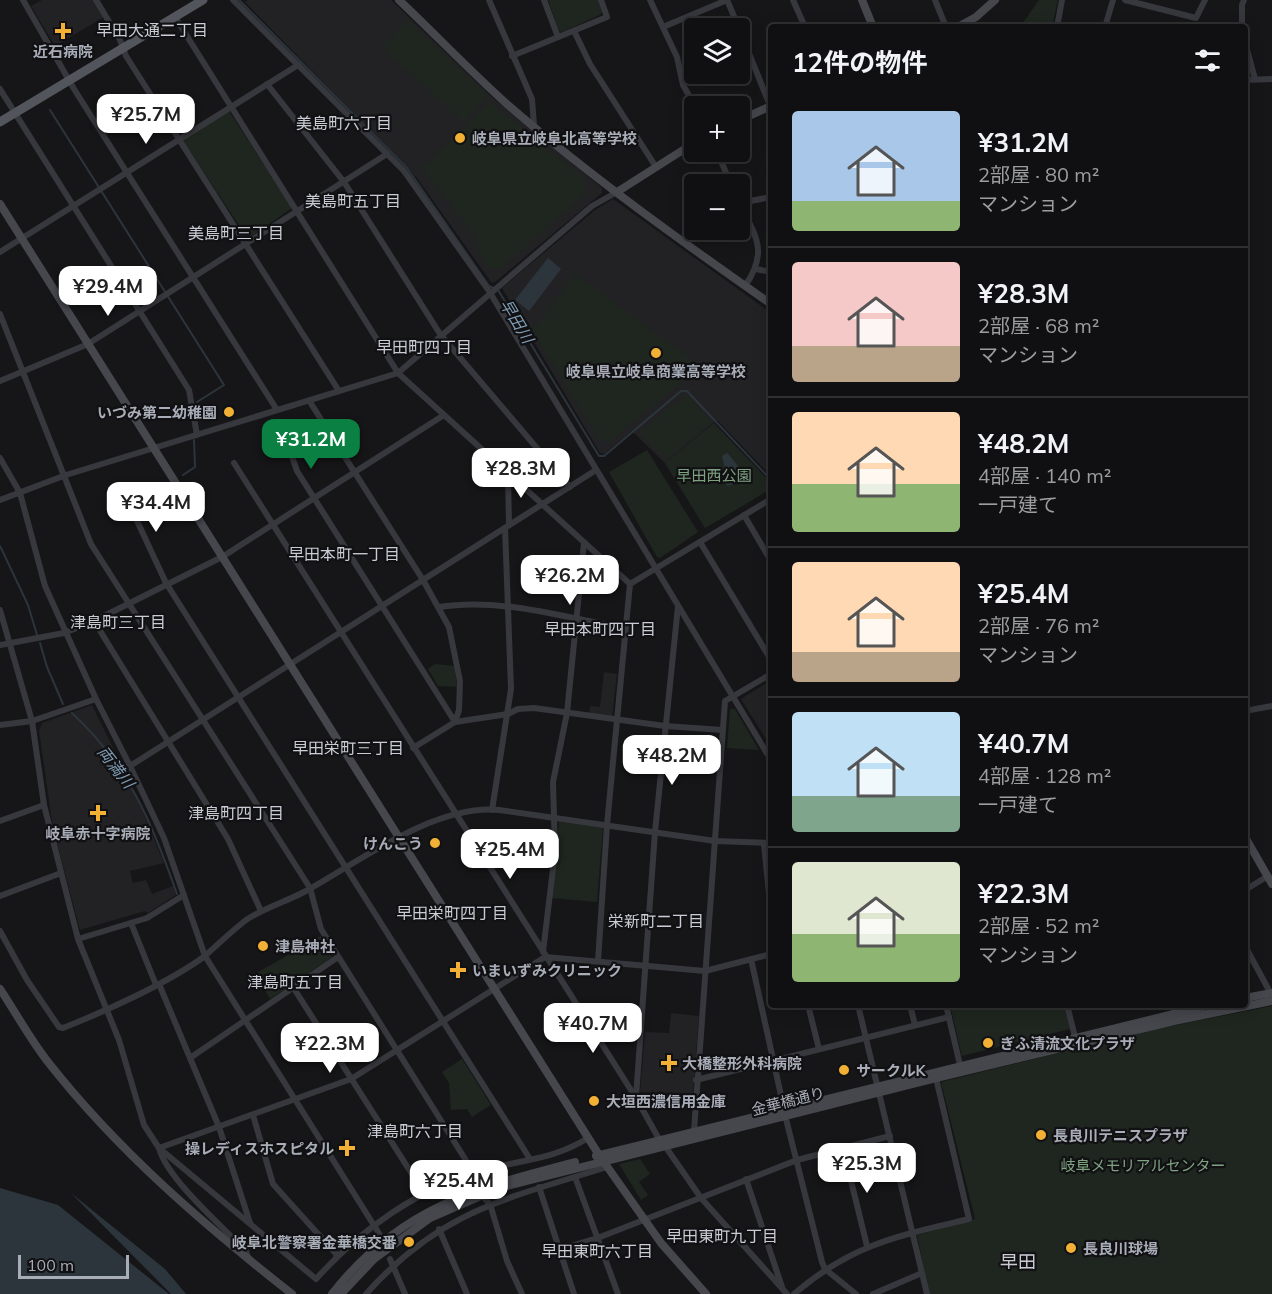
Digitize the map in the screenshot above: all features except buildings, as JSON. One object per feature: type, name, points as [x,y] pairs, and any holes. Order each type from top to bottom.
[{"type":"main road","points":[[0,123],[203,0]]},
{"type":"street","points":[[23,0],[126,172],[277,410]]},
{"type":"street","points":[[96,0],[178,139],[339,391]]},
{"type":"street","points":[[233,0],[404,171],[492,289],[596,470],[768,755]]},
{"type":"street","points":[[399,0],[508,104],[617,192],[768,302]]},
{"type":"street","points":[[489,0],[532,99],[534,125]]},
{"type":"street","points":[[544,0],[558,37]]},
{"type":"street","points":[[512,56],[607,17],[601,0]]},
{"type":"street","points":[[650,0],[677,57],[683,85],[689,96]]},
{"type":"street","points":[[663,27],[727,0],[734,18]]},
{"type":"street","points":[[793,0],[804,24]]},
{"type":"street","points":[[862,0],[872,24]]},
{"type":"street","points":[[935,0],[945,24]]},
{"type":"street","points":[[963,24],[976,17],[995,0]]},
{"type":"street","points":[[1058,24],[1062,0]]},
{"type":"street","points":[[1106,24],[1113,0]]},
{"type":"street","points":[[1125,0],[1196,18],[1205,0]]},
{"type":"street","points":[[1159,8],[1161,0]]},
{"type":"street","points":[[1242,24],[1244,0]]},
{"type":"street","points":[[175,17],[398,373],[630,584]]},
{"type":"street","points":[[574,31],[590,64],[656,167]]},
{"type":"street","points":[[1248,53],[1255,79]]},
{"type":"street","points":[[750,57],[768,101]]},
{"type":"street","points":[[0,252],[298,65]]},
{"type":"street","points":[[1248,80],[1272,79]]},
{"type":"street","points":[[267,84],[344,182],[440,334],[570,487]]},
{"type":"street","points":[[0,89],[189,390],[197,435]]},
{"type":"street","points":[[750,116],[768,109]]},
{"type":"street","points":[[0,500],[66,475],[310,402],[398,373],[492,289],[592,206],[684,149]]},
{"type":"street","points":[[0,381],[88,344],[387,154]]},
{"type":"street","points":[[750,202],[768,198]]},
{"type":"street","points":[[0,204],[588,1138],[644,1220],[704,1293]]},
{"type":"street","points":[[745,286],[756,269],[758,244],[750,226]]},
{"type":"street","points":[[756,269],[768,271]]},
{"type":"street","points":[[0,314],[25,371],[91,544],[310,888],[321,929],[476,1176]]},
{"type":"street","points":[[310,402],[440,607],[449,627],[458,665],[460,694],[455,722]]},
{"type":"street","points":[[0,645],[64,633],[94,621],[222,557],[444,415]]},
{"type":"street","points":[[290,451],[297,471],[455,722]]},
{"type":"street","points":[[0,458],[21,493],[45,586],[64,633],[158,824],[205,956],[380,1235]]},
{"type":"street","points":[[234,463],[339,633],[662,1142],[701,1198],[785,1292]]},
{"type":"street","points":[[130,766],[596,470]]},
{"type":"street","points":[[492,810],[511,689],[508,474]]},
{"type":"street","points":[[124,493],[166,583],[530,1159]]},
{"type":"street","points":[[630,584],[768,501]]},
{"type":"street","points":[[744,515],[768,556]]},
{"type":"street","points":[[700,542],[768,655]]},
{"type":"street","points":[[544,955],[555,852],[553,782],[567,713],[584,543]]},
{"type":"street","points":[[598,961],[607,825],[630,584]]},
{"type":"street","points":[[440,607],[466,604],[510,608],[626,628]]},
{"type":"street","points":[[636,1098],[665,726],[678,605]]},
{"type":"street","points":[[0,610],[8,645],[33,721],[44,805],[78,939],[133,1082],[144,1125],[159,1148],[316,1279],[337,1255],[375,1224],[424,1193],[530,1159],[566,1152],[588,1138]]},
{"type":"street","points":[[94,621],[228,838],[261,911]]},
{"type":"street","points":[[694,1131],[725,701],[768,676]]},
{"type":"street","points":[[0,725],[33,721],[96,699]]},
{"type":"street","points":[[1248,710],[1272,706]]},
{"type":"street","points":[[413,748],[455,722],[508,714],[518,709],[534,708],[665,726],[723,730]]},
{"type":"street","points":[[0,821],[44,805]]},
{"type":"street","points":[[0,931],[27,980],[59,1027],[67,1026],[157,984],[205,956],[237,927],[261,911],[310,888],[424,826],[455,815],[492,810],[715,841],[767,843],[768,860]]},
{"type":"street","points":[[1248,842],[1270,880],[1248,889]]},
{"type":"street","points":[[0,896],[61,873]]},
{"type":"street","points":[[78,939],[147,918],[184,895]]},
{"type":"street","points":[[131,923],[219,1127],[251,1226]]},
{"type":"street","points":[[1248,951],[1272,994],[1248,998]]},
{"type":"street","points":[[159,1148],[351,1079],[544,955],[705,971],[768,955]]},
{"type":"street","points":[[190,1058],[338,957]]},
{"type":"street","points":[[751,959],[785,1112],[825,1269],[856,1294]]},
{"type":"street","points":[[294,987],[424,1193]]},
{"type":"street","points":[[0,989],[46,1059],[106,1130],[174,1197],[292,1294]]},
{"type":"street","name":"金華橋通り","points":[[1248,1006],[1272,1001]]},
{"type":"street","points":[[809,1008],[819,1049]]},
{"type":"street","points":[[859,1008],[927,1294]]},
{"type":"street","points":[[911,1008],[915,1026]]},
{"type":"street","points":[[946,1008],[960,1065]]},
{"type":"street","points":[[1068,1008],[1075,1037]]},
{"type":"street","name":"金華橋通り","points":[[662,1142],[879,1089],[960,1065],[1197,1008]]},
{"type":"street","name":"金華橋通り","points":[[879,1089],[936,1078],[1238,1008]]},
{"type":"street","points":[[696,1080],[948,1017]]},
{"type":"street","points":[[794,1294],[825,1269],[867,1246],[969,1219],[936,1078]]},
{"type":"street","name":"金華橋通り","points":[[341,1294],[374,1259],[430,1218],[499,1188],[603,1161],[694,1131],[785,1112]]},
{"type":"street","points":[[253,1115],[273,1184],[337,1255]]},
{"type":"street","points":[[558,1250],[596,1239],[797,1160],[890,1136]]},
{"type":"street","points":[[159,1148],[161,1156],[184,1186],[246,1251],[249,1260]]},
{"type":"street","points":[[843,1148],[867,1246]]},
{"type":"street","points":[[366,1294],[391,1262],[439,1229],[488,1201],[575,1177],[603,1161]]},
{"type":"street","name":"金華橋通り","points":[[332,1294],[366,1256],[427,1212],[488,1185],[603,1161]]},
{"type":"street","points":[[575,1177],[618,1294]]},
{"type":"street","points":[[746,1179],[785,1292]]},
{"type":"street","points":[[539,1186],[574,1294]]},
{"type":"street","points":[[488,1201],[507,1261],[522,1294]]},
{"type":"street","points":[[439,1229],[467,1294]]},
{"type":"street","points":[[391,1262],[405,1294]]},
{"type":"street","points":[[873,1294],[922,1273]]},
{"type":"shaded area","name":"近石病院","points":[[42,0],[94,0],[104,17],[55,46],[31,6]]},
{"type":"shaded area","name":"岐阜県立岐阜北高等学校","points":[[248,0],[391,0],[493,98],[602,188],[602,193],[495,282],[491,282],[417,178],[245,2]]},
{"type":"shaded area","name":"岐阜県立岐阜商業高等学校","points":[[613,199],[768,311],[768,473],[717,420],[665,463],[632,431],[604,454],[600,453],[502,288],[595,210]]},
{"type":"shaded area","points":[[548,258],[561,269],[529,311],[515,300]]},
{"type":"shaded area","points":[[727,453],[749,480],[727,486],[721,475],[725,469],[722,456]]},
{"type":"shaded area","points":[[604,672],[617,674],[612,718],[589,716],[590,706],[600,707]]},
{"type":"shaded area","points":[[768,682],[768,742],[741,699]]},
{"type":"shaded area","name":"岐阜赤十字病院","points":[[92,705],[125,772],[121,775],[137,798],[164,863],[130,871],[133,883],[146,880],[152,894],[173,886],[176,895],[148,913],[145,911],[80,930],[53,828],[39,731],[42,723]]},
{"type":"shaded area","name":"大橋整形外科病院","points":[[671,1013],[699,1016],[693,1094],[640,1092],[645,1032],[669,1033]]},
{"type":"shaded area","points":[[0,1188],[58,1205],[169,1294],[0,1294]]},
{"type":"shaded area","points":[[71,1193],[165,1269],[186,1294],[171,1294]]},
{"type":"green space","points":[[548,0],[598,0],[602,12],[562,32],[559,31]]},
{"type":"green space","points":[[1039,0],[1058,0],[1053,24],[1022,24]]},
{"type":"green space","points":[[408,20],[488,96],[464,122],[382,48]]},
{"type":"green space","points":[[490,102],[583,177],[585,194],[501,268],[490,269],[478,251],[478,240],[422,168]]},
{"type":"green space","points":[[229,111],[292,208],[248,239],[184,142],[185,139]]},
{"type":"green space","points":[[575,274],[694,361],[685,379],[610,441],[600,440],[531,329],[539,323]]},
{"type":"green space","points":[[687,394],[712,422],[666,459],[639,433]]},
{"type":"green space","name":"早田西公園","points":[[714,423],[768,480],[768,491],[705,528],[665,463]]},
{"type":"green space","points":[[647,450],[698,532],[660,558],[657,557],[609,472]]},
{"type":"green space","points":[[435,664],[455,666],[457,687],[438,686],[428,669]]},
{"type":"green space","points":[[730,709],[735,709],[759,750],[727,748]]},
{"type":"green space","points":[[559,822],[603,827],[597,902],[551,898]]},
{"type":"green space","points":[[321,936],[332,957],[270,999],[255,974]]},
{"type":"green space","name":"岐阜メモリアルセンター","points":[[1272,1006],[1272,1294],[929,1294],[917,1235],[975,1219],[941,1082],[1156,1029]]},
{"type":"green space","name":"ぎふ清流文化プラザ","points":[[951,1008],[1065,1008],[1070,1029],[962,1056]]},
{"type":"green space","points":[[462,1059],[491,1105],[472,1117],[467,1109],[451,1110],[449,1083],[442,1072]]},
{"type":"green space","points":[[640,1159],[650,1174],[639,1182],[648,1195],[641,1200],[619,1164]]},
{"type":"waterway","name":"早田川","points":[[239,0],[407,168],[489,286],[498,290],[599,456],[604,456],[681,391],[687,391],[768,477]]},
{"type":"waterway","points":[[50,110],[224,385],[197,402]]},
{"type":"waterway","points":[[183,475],[195,467],[194,440]]},
{"type":"waterway","name":"両満川","points":[[0,546],[28,605],[37,635]]},
{"type":"waterway","name":"両満川","points":[[40,643],[47,667],[63,704]]},
{"type":"waterway","name":"両満川","points":[[72,713],[92,733],[124,775],[148,820],[177,894]]},
{"type":"place","name":"近石病院","points":[[63,31]]},
{"type":"place","name":"岐阜県立岐阜北高等学校","points":[[460,138]]},
{"type":"place","name":"岐阜県立岐阜商業高等学校","points":[[656,353]]},
{"type":"place","name":"いづみ第二幼稚園","points":[[229,412]]},
{"type":"place","name":"岐阜赤十字病院","points":[[98,813]]},
{"type":"place","name":"けんこう","points":[[435,843]]},
{"type":"place","name":"津島神社","points":[[263,946]]},
{"type":"place","name":"いまいずみクリニック","points":[[458,970]]},
{"type":"place","name":"ぎふ清流文化プラザ","points":[[988,1043]]},
{"type":"place","name":"大橋整形外科病院","points":[[669,1063]]},
{"type":"place","name":"サークルK","points":[[844,1070]]},
{"type":"place","name":"大垣西濃信用金庫","points":[[594,1101]]},
{"type":"place","name":"長良川テニスプラザ","points":[[1041,1135]]},
{"type":"place","name":"操レディスホスピタル","points":[[347,1148]]},
{"type":"place","name":"岐阜北警察署金華橋交番","points":[[409,1242]]},
{"type":"place","name":"長良川球場","points":[[1071,1248]]},
{"type":"district","name":"早田大通二丁目","points":[[152,30]]},
{"type":"district","name":"美島町六丁目","points":[[344,123]]},
{"type":"district","name":"美島町五丁目","points":[[353,201]]},
{"type":"district","name":"美島町三丁目","points":[[236,233]]},
{"type":"district","name":"早田町四丁目","points":[[424,347]]},
{"type":"district","name":"早田本町一丁目","points":[[344,554]]},
{"type":"district","name":"津島町三丁目","points":[[118,622]]},
{"type":"district","name":"早田本町四丁目","points":[[600,629]]},
{"type":"district","name":"早田栄町三丁目","points":[[348,748]]},
{"type":"district","name":"津島町四丁目","points":[[236,813]]},
{"type":"district","name":"早田栄町四丁目","points":[[452,913]]},
{"type":"district","name":"栄新町二丁目","points":[[656,921]]},
{"type":"district","name":"津島町五丁目","points":[[295,982]]},
{"type":"district","name":"津島町六丁目","points":[[415,1131]]},
{"type":"district","name":"早田東町九丁目","points":[[722,1236]]},
{"type":"district","name":"早田東町六丁目","points":[[597,1251]]},
{"type":"district","name":"早田","points":[[1018,1261]]}]
